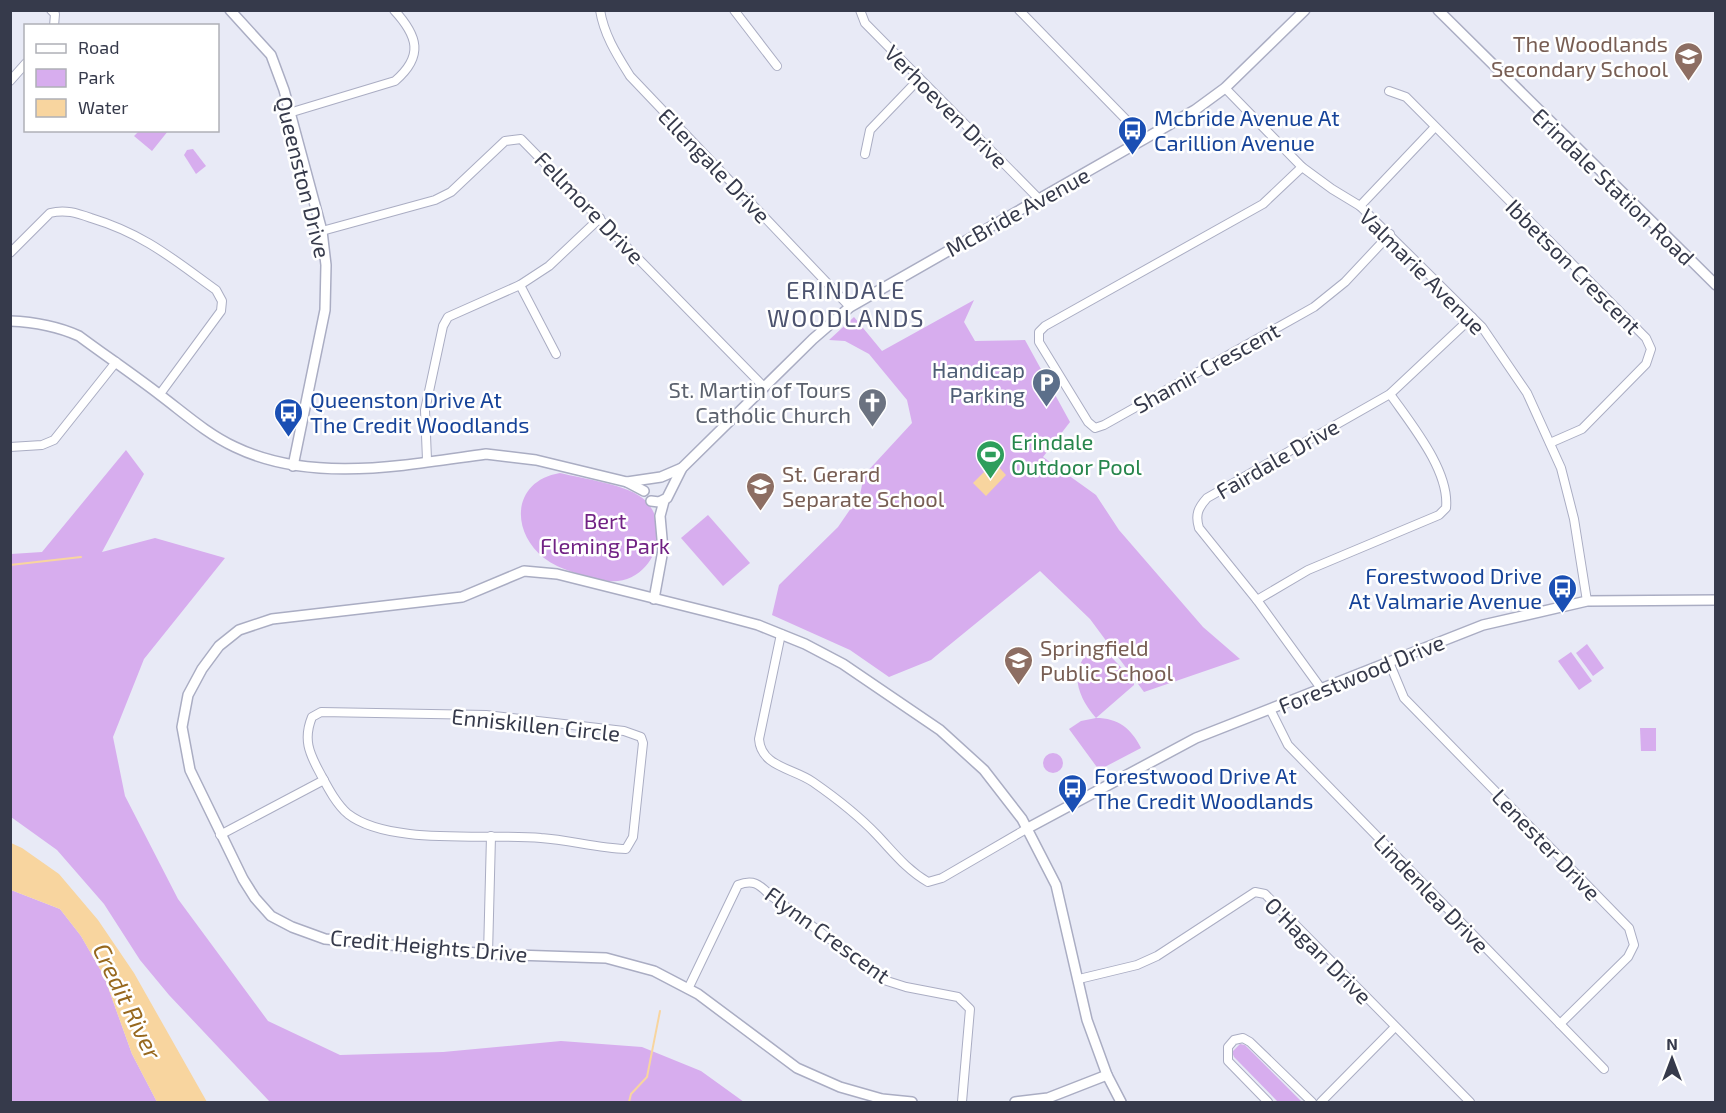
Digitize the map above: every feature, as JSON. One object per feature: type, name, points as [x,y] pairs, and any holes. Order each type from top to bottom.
[{"type":"street","points":[[51,10],[55,14],[54,24]]},
{"type":"street","name":"Queenston Drive","points":[[230,10],[270,55],[280,79],[322,231],[326,265],[325,310],[293,466]]},
{"type":"street","points":[[289,113],[396,81],[408,70],[414,54],[413,35],[394,10]]},
{"type":"street","name":"Ellengale Drive","points":[[600,10],[602,22],[615,52],[630,76],[850,307]]},
{"type":"street","points":[[734,10],[777,66]]},
{"type":"street","name":"Verhoeven Drive","points":[[860,10],[865,23],[1039,199]]},
{"type":"street","points":[[1019,10],[1145,139]]},
{"type":"street","name":"McBride Avenue","points":[[670,490],[682,468],[850,307],[1188,114],[1225,88],[1305,10]]},
{"type":"street","name":"Erindale Station Road","points":[[1438,10],[1716,285]]},
{"type":"street","points":[[10,81],[24,65]]},
{"type":"street","points":[[865,154],[870,130],[919,79]]},
{"type":"street","name":"Valmarie Avenue","points":[[1225,88],[1302,166],[1332,189],[1360,206],[1390,234],[1472,317],[1527,393],[1561,468],[1574,519],[1587,601]]},
{"type":"street","name":"Ibbetson Crescent","points":[[1389,91],[1406,97],[1646,338],[1651,349],[1646,364],[1582,429],[1550,443]]},
{"type":"street","points":[[1360,206],[1435,127]]},
{"type":"street","name":"Fellmore Drive","points":[[322,231],[435,200],[452,192],[505,141],[521,139],[764,387]]},
{"type":"street","name":"Shamir Crescent","points":[[1302,166],[1263,204],[1045,326],[1039,332],[1039,342],[1088,422],[1095,428],[1314,307],[1345,282],[1390,234]]},
{"type":"street","points":[[10,253],[50,213],[74,212],[128,230],[152,243],[216,290],[222,302],[221,311],[160,394]]},
{"type":"street","points":[[427,460],[424,410],[443,326],[448,317],[520,285],[549,266],[600,218]]},
{"type":"street","points":[[520,285],[556,354]]},
{"type":"street","name":"Fairdale Drive","points":[[1320,687],[1257,600],[1199,528],[1196,517],[1199,506],[1207,498],[1390,394],[1472,317]]},
{"type":"street","points":[[10,321],[32,322],[66,330],[116,362],[195,422],[234,447],[293,466],[343,469],[486,453],[510,455],[627,482],[644,491],[660,516]]},
{"type":"street","points":[[10,447],[42,445],[54,440],[116,362]]},
{"type":"street","points":[[1257,600],[1288,579],[1439,515],[1446,508],[1446,487],[1420,436],[1390,394]]},
{"type":"street","name":"McBride Avenue","points":[[661,477],[682,468]]},
{"type":"street","points":[[627,482],[661,477],[668,482],[670,490],[663,501],[660,516],[663,550],[654,599]]},
{"type":"street","points":[[644,491],[649,479]]},
{"type":"street","points":[[651,501],[663,501]]},
{"type":"street","name":"Credit Heights Drive","points":[[912,1102],[861,1098],[797,1068],[688,989],[654,971],[606,958],[488,954],[325,939],[292,927],[271,916],[255,898],[220,835],[190,770],[182,727],[188,695],[202,669],[219,646],[239,630],[273,619],[462,597],[524,571],[557,574],[736,619],[782,634],[843,664],[940,730],[990,776],[1028,828],[1056,885],[1087,1020],[1107,1075],[1121,1102]]},
{"type":"street","name":"Forestwood Drive","points":[[1028,828],[1196,738],[1320,687],[1483,625],[1587,601],[1716,600]]},
{"type":"street","points":[[782,634],[759,739],[759,748],[768,761],[805,777],[842,803],[876,834],[910,872],[928,882],[942,878],[1028,828]]},
{"type":"street","name":"Lenester Drive","points":[[1389,662],[1404,698],[1629,928],[1634,945],[1628,957],[1560,1024]]},
{"type":"street","name":"Lindenlea Drive","points":[[1270,709],[1288,745],[1604,1069]]},
{"type":"street","name":"Enniskillen Circle","points":[[321,712],[486,715],[624,731],[641,737],[643,743],[633,837],[627,849],[608,849],[542,838],[416,834],[375,828],[347,813],[324,780],[310,754],[306,739],[312,717],[321,712]]},
{"type":"street","points":[[220,835],[324,780]]},
{"type":"street","points":[[488,954],[492,836]]},
{"type":"street","name":"Flynn Crescent","points":[[688,989],[738,885],[746,881],[758,883],[770,895],[887,981],[958,997],[970,1009],[962,1102]]},
{"type":"street","name":"O'Hagan Drive","points":[[1079,979],[1137,965],[1157,956],[1255,892],[1265,894],[1470,1102]]},
{"type":"street","points":[[1321,1102],[1395,1027]]},
{"type":"street","points":[[1268,1102],[1228,1061],[1228,1047],[1234,1041],[1243,1038],[1250,1042],[1312,1102]]},
{"type":"street","points":[[1015,1102],[1048,1098],[1107,1075]]},
{"type":"green space","points":[[138,132],[167,132],[152,151],[134,136]]},
{"type":"green space","points":[[193,149],[206,166],[196,174],[184,155],[187,150]]},
{"type":"green space","points":[[974,300],[964,322],[975,341],[1025,340],[1070,422],[1043,457],[1096,495],[1119,530],[1203,627],[1240,659],[1144,692],[1090,619],[1040,571],[931,660],[889,677],[850,650],[772,615],[779,585],[838,527],[860,495],[864,475],[912,423],[907,400],[869,354],[845,341],[829,340],[854,317],[882,351]]},
{"type":"green space","points":[[126,450],[144,474],[102,552],[155,538],[225,558],[144,659],[113,737],[125,796],[178,899],[268,1021],[340,1055],[443,1052],[561,1041],[642,1047],[701,1071],[744,1102],[270,1102],[169,995],[140,960],[104,904],[57,850],[11,817],[11,554],[42,552]]},
{"type":"green space","name":"Bert Fleming Park","points":[[560,473],[617,486],[629,490],[646,501],[655,514],[658,529],[657,543],[652,557],[644,568],[632,577],[619,581],[603,580],[558,566],[544,558],[533,547],[525,534],[521,521],[521,508],[525,496],[532,486],[544,478]]},
{"type":"green space","points":[[708,515],[750,563],[723,586],[681,538]]},
{"type":"green space","points":[[1098,643],[1134,681],[1134,685],[1096,718],[1079,689],[1078,670],[1088,652]]},
{"type":"green space","points":[[1587,644],[1604,668],[1593,676],[1576,653]]},
{"type":"green space","points":[[1571,652],[1592,681],[1579,690],[1558,661]]},
{"type":"green space","points":[[1096,718],[1111,720],[1123,726],[1133,735],[1141,748],[1099,770],[1069,729],[1081,721]]},
{"type":"green space","points":[[1640,728],[1656,728],[1656,751],[1641,751]]},
{"type":"green space","points":[[1053,753],[1060,756],[1063,763],[1060,770],[1053,773],[1046,770],[1043,763],[1046,756]]},
{"type":"green space","points":[[11,890],[60,909],[81,936],[104,976],[132,1054],[157,1102],[11,1102]]},
{"type":"green space","points":[[1240,1044],[1245,1045],[1302,1102],[1278,1102],[1234,1057],[1232,1052]]},
{"type":"water","name":"Erindale Outdoor Pool","points":[[994,462],[1006,475],[986,496],[973,483]]},
{"type":"water","name":"Credit River","points":[[11,843],[59,874],[98,920],[134,973],[207,1102],[157,1102],[132,1054],[104,976],[81,936],[60,909],[11,890]]},
{"type":"waterway","points":[[10,565],[81,557]]},
{"type":"waterway","points":[[629,1102],[631,1094],[647,1077],[660,1011]]},
{"type":"place","name":"The Woodlands Secondary School","points":[[1689,82]]},
{"type":"place","name":"Mcbride Avenue At Carillion Avenue","points":[[1133,156]]},
{"type":"place","name":"Handicap Parking","points":[[1046,408]]},
{"type":"place","name":"St. Martin of Tours Catholic Church","points":[[872,428]]},
{"type":"place","name":"Queenston Drive At The Credit Woodlands","points":[[289,438]]},
{"type":"place","name":"Erindale Outdoor Pool","points":[[990,480]]},
{"type":"place","name":"St. Gerard Separate School","points":[[761,512]]},
{"type":"place","name":"Forestwood Drive At Valmarie Avenue","points":[[1563,614]]},
{"type":"place","name":"Springfield Public School","points":[[1019,686]]},
{"type":"place","name":"Forestwood Drive At The Credit Woodlands","points":[[1073,814]]},
{"type":"district","name":"ERINDALE WOODLANDS","points":[[846,303]]}]
